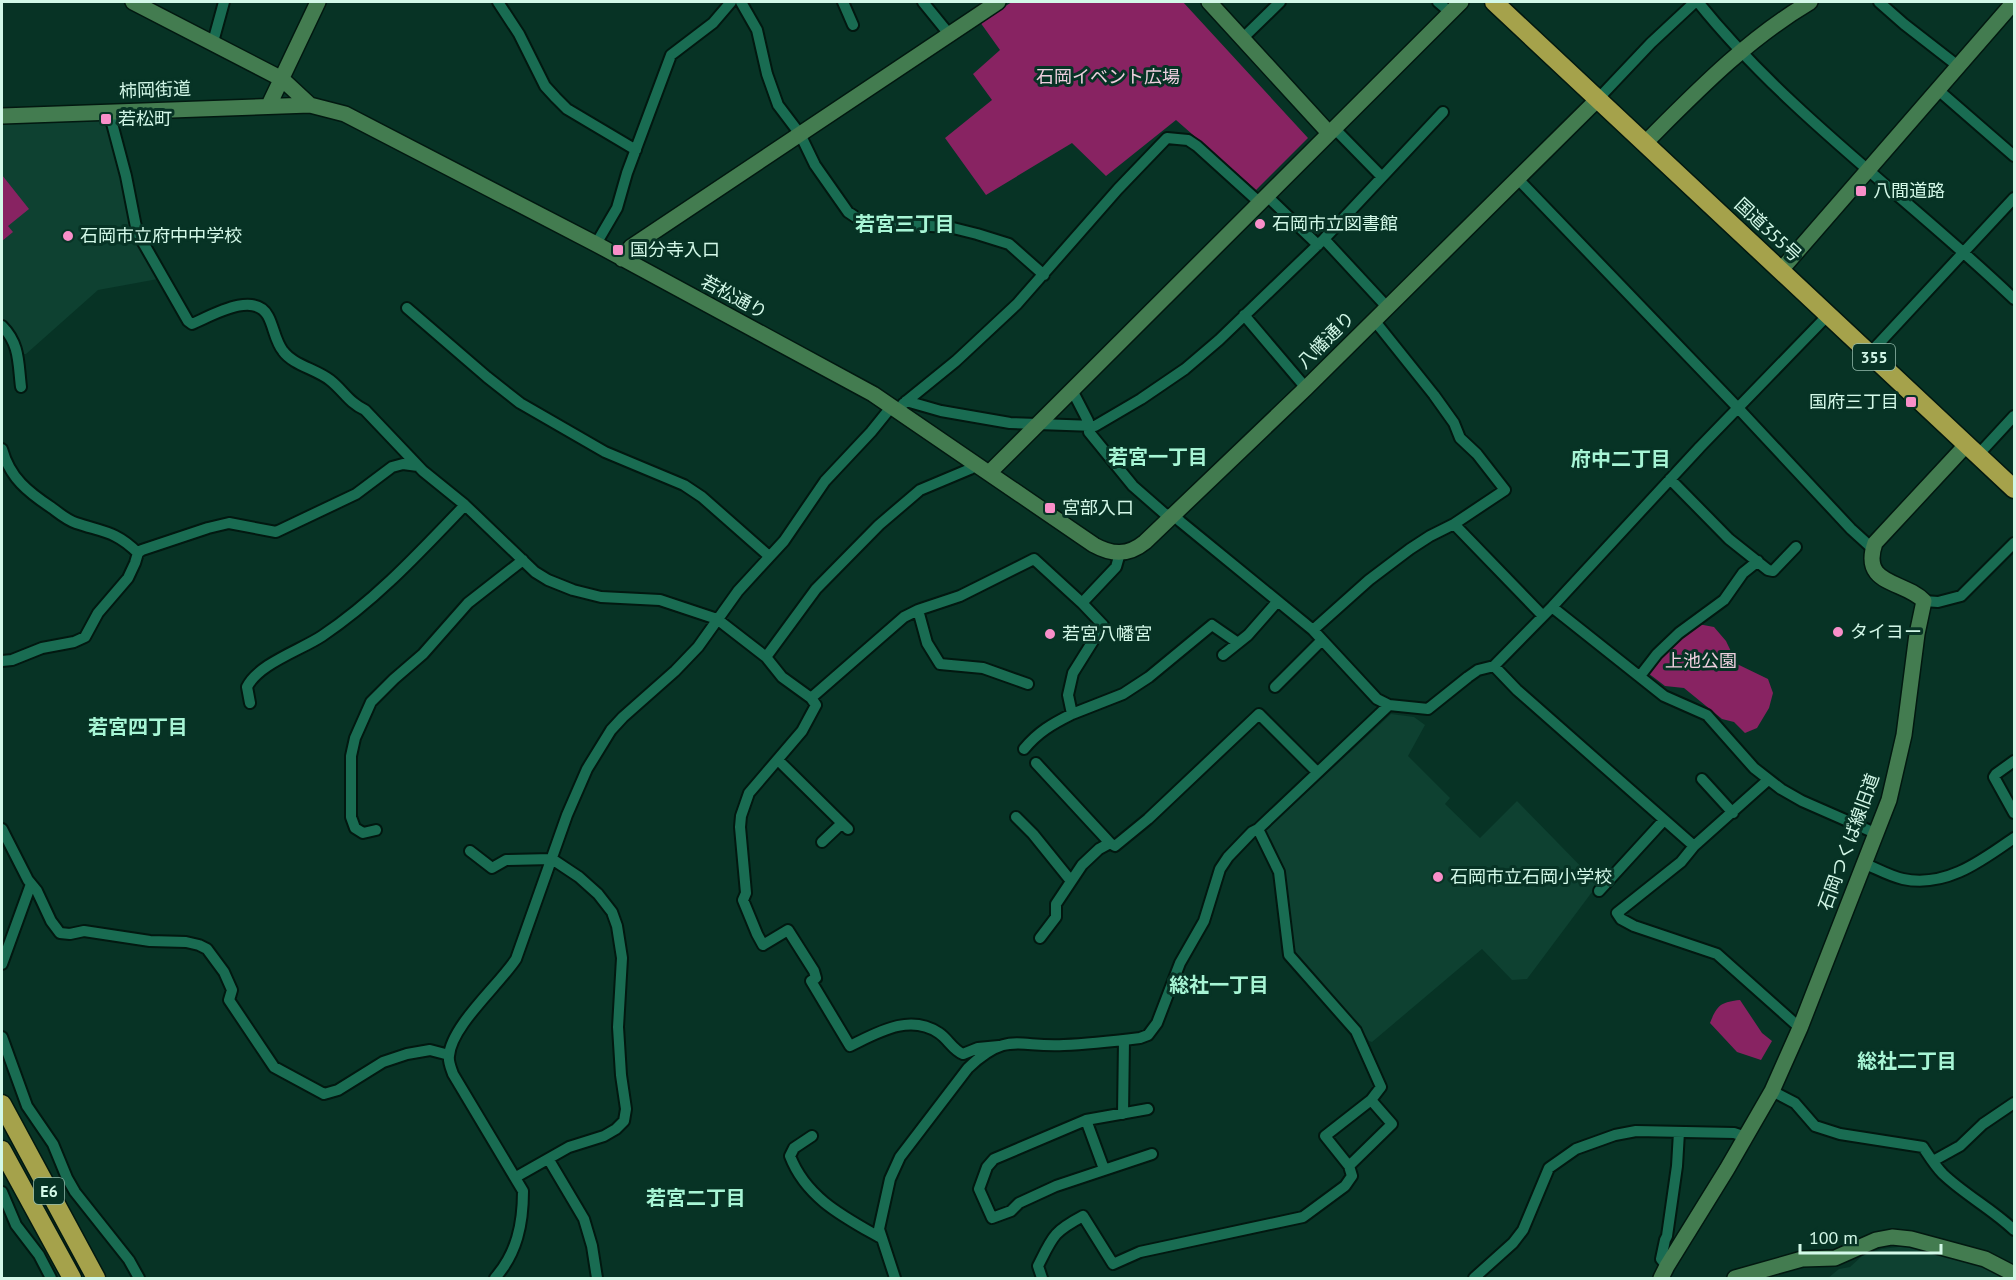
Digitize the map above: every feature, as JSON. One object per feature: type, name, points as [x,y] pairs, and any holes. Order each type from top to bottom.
[{"type":"highway","name":"国道355号","points":[[1494,2],[2014,489]]},
{"type":"highway","name":"E6","points":[[2,1104],[96,1278]]},
{"type":"highway","name":"E6","points":[[2,1150],[72,1278]]},
{"type":"street","points":[[133,2],[282,79],[310,105]]},
{"type":"street","points":[[213,42],[224,2]]},
{"type":"street","points":[[269,105],[318,2]]},
{"type":"street","points":[[498,2],[519,34],[545,86],[556,98],[567,109],[636,150]]},
{"type":"street","points":[[596,244],[617,208],[671,56],[713,23],[731,2]]},
{"type":"street","points":[[741,2],[757,30],[767,74],[778,105],[800,134],[815,165],[848,212],[860,220],[949,227],[1009,244],[1044,274]]},
{"type":"street","points":[[843,2],[854,25]]},
{"type":"street","points":[[923,2],[950,33]]},
{"type":"street","points":[[622,259],[632,247],[998,2]]},
{"type":"street","points":[[1243,38],[1280,2]]},
{"type":"street","points":[[766,657],[816,589],[887,518],[920,490],[970,470],[983,469],[1037,424],[1072,390],[1456,7],[1438,2]]},
{"type":"street","points":[[1598,99],[1651,43],[1696,2],[1740,51],[1805,112],[1964,250],[2014,299]]},
{"type":"street","points":[[1645,143],[1710,77],[1740,51],[1779,20],[1810,2]]},
{"type":"street","points":[[1879,2],[1958,66]]},
{"type":"street","points":[[1781,270],[2014,2]]},
{"type":"street","points":[[1211,3],[1332,131],[1382,177]]},
{"type":"street","points":[[1937,89],[2014,156]]},
{"type":"street","name":"八幡通り","points":[[1120,553],[1138,548],[1173,515],[1306,388],[1598,99]]},
{"type":"street","name":"柿岡街道","points":[[2,116],[310,105]]},
{"type":"street","name":"若松通り","points":[[310,105],[337,111],[360,121],[898,406],[983,469],[1094,545],[1110,553],[1120,553]]},
{"type":"street","points":[[109,112],[126,176],[137,232],[184,317],[192,324],[234,306],[259,307],[267,314],[276,339],[290,358],[330,380],[354,404],[365,410],[418,465],[465,505],[535,572],[573,590],[602,597],[660,600],[717,619],[766,657],[782,677],[811,698],[816,705],[811,716],[778,760],[749,793],[741,816],[746,893],[743,900],[764,945],[788,930],[814,971],[816,978],[811,981],[850,1046],[901,1024],[928,1027],[943,1036],[957,1052],[963,1054],[978,1048],[1011,1042],[1062,1045],[1124,1040],[1148,1035],[1156,1023],[1180,963],[1204,921],[1220,868],[1244,840],[1389,705]]},
{"type":"street","points":[[898,406],[1010,423],[1095,426],[1141,399],[1185,369],[1321,242],[1443,112]]},
{"type":"street","points":[[495,1278],[512,1256],[523,1210],[523,1191],[453,1074],[449,1055],[458,1031],[506,975],[516,959],[567,814],[587,769],[611,730],[622,717],[675,671],[698,647],[717,619],[784,541],[825,480],[898,406],[965,353],[1044,274],[1118,189],[1167,138],[1188,140],[1197,146],[1263,200],[1321,242],[1387,307]]},
{"type":"street","points":[[1518,179],[1851,529],[1873,549]]},
{"type":"street","points":[[1870,353],[2014,198]]},
{"type":"street","points":[[407,308],[520,403],[605,452],[684,485],[702,497],[770,556]]},
{"type":"street","points":[[1072,390],[1088,421],[1089,432],[1133,486],[1166,514],[1173,515],[1313,630],[1377,699],[1389,705],[1428,710],[1478,670],[1494,666],[1829,314]]},
{"type":"street","points":[[1244,315],[1306,388]]},
{"type":"street","points":[[1313,630],[1369,580],[1410,549],[1455,524],[1505,490],[1477,454],[1460,438],[1454,423],[1434,395],[1374,320]]},
{"type":"street","points":[[2,326],[12,336],[15,345],[21,387]]},
{"type":"street","points":[[2014,416],[1972,450],[1878,539],[1873,549],[1872,562],[1878,575],[1924,601],[1938,602],[1961,597],[2014,543]]},
{"type":"street","points":[[2,449],[6,464],[32,495],[69,521],[119,536],[138,552]]},
{"type":"street","points":[[138,552],[228,523],[276,532],[356,494],[392,467],[403,464],[418,465]]},
{"type":"street","points":[[1670,479],[1729,539],[1773,571],[1796,547]]},
{"type":"street","points":[[250,703],[247,687],[255,675],[321,637],[362,607],[396,576],[465,505]]},
{"type":"street","points":[[1455,524],[1543,616]]},
{"type":"street","points":[[2,661],[12,660],[42,648],[74,642],[85,637],[98,613],[128,578],[138,552]]},
{"type":"street","points":[[1082,603],[1116,567],[1120,553]]},
{"type":"street","points":[[376,830],[363,833],[355,828],[351,817],[351,756],[355,738],[371,702],[423,654],[468,603],[523,560]]},
{"type":"street","points":[[811,698],[898,622],[918,610],[960,596],[1034,560],[1082,603],[1103,626],[1073,673],[1068,695],[1072,714]]},
{"type":"street","points":[[1640,676],[1657,654],[1679,633],[1724,600],[1743,573],[1758,561]]},
{"type":"street","name":"石岡つくば線旧道","points":[[1664,1272],[1772,1091],[1800,1028],[1889,800],[1904,735],[1917,634],[1924,601]]},
{"type":"street","points":[[1223,655],[1238,643],[1277,602]]},
{"type":"street","points":[[1552,607],[1664,696],[1707,715],[1768,780],[1802,801],[1875,833]]},
{"type":"street","points":[[918,610],[927,643],[940,664],[983,668],[1028,684]]},
{"type":"street","points":[[1024,749],[1049,725],[1123,694],[1149,677],[1212,625],[1238,643]]},
{"type":"street","points":[[1275,687],[1322,640]]},
{"type":"street","points":[[1494,666],[1517,690],[1694,846]]},
{"type":"street","points":[[1036,763],[1115,846],[1148,819],[1259,714],[1317,772]]},
{"type":"street","points":[[778,760],[845,826],[822,842]]},
{"type":"street","points":[[2014,761],[1995,777],[2014,813]]},
{"type":"street","points":[[1702,779],[1733,813]]},
{"type":"street","points":[[1768,780],[1694,846],[1674,868],[1617,913],[1634,926],[1717,954],[1800,1028]]},
{"type":"street","points":[[1016,817],[1033,834],[1071,882]]},
{"type":"street","points":[[1599,891],[1664,820]]},
{"type":"street","points":[[2,829],[51,921],[60,933],[70,934],[84,931],[150,941],[186,942],[207,949],[230,983],[232,995],[229,1000],[274,1067],[316,1091],[324,1094],[338,1090],[383,1062],[407,1054],[430,1050],[449,1055]]},
{"type":"street","points":[[1042,1278],[1038,1266],[1052,1237],[1062,1227],[1083,1216],[1113,1264],[1149,1250],[1303,1217],[1345,1186],[1352,1176],[1348,1166],[1325,1136],[1371,1100],[1381,1087],[1356,1030],[1288,955],[1279,872],[1258,829]]},
{"type":"street","points":[[1863,863],[1901,879],[1923,881],[1943,878],[1969,868],[2014,837]]},
{"type":"street","points":[[1040,938],[1056,917],[1056,904],[1082,865],[1099,849],[1110,843]]},
{"type":"street","points":[[470,851],[492,868],[506,860],[552,859],[579,877],[598,894],[612,912],[617,926],[622,958],[619,988],[619,1051],[626,1109],[624,1121],[604,1136],[569,1147],[516,1178]]},
{"type":"street","points":[[2,964],[31,884]]},
{"type":"street","points":[[2,1037],[27,1106],[53,1144],[67,1178],[75,1192],[129,1260],[139,1278]]},
{"type":"street","points":[[1123,1114],[1124,1040]]},
{"type":"street","points":[[895,1278],[879,1229],[890,1179],[900,1158],[968,1068],[999,1046]]},
{"type":"street","points":[[1772,1091],[1795,1103],[1815,1126],[1840,1134],[1923,1147],[1943,1174],[1963,1191],[1996,1213],[2014,1230]]},
{"type":"street","points":[[1348,1166],[1392,1124],[1371,1100]]},
{"type":"street","points":[[1933,1161],[1960,1146],[1983,1124],[2014,1103]]},
{"type":"street","points":[[1148,1109],[1086,1120],[994,1160],[987,1167],[979,1189],[992,1218],[1011,1211],[1020,1203],[1056,1186],[1152,1154]]},
{"type":"street","points":[[1086,1120],[1104,1169]]},
{"type":"street","points":[[1474,1278],[1513,1243],[1523,1230],[1549,1168],[1576,1149],[1615,1135],[1636,1131],[1734,1133],[1746,1137]]},
{"type":"street","points":[[1664,1272],[1661,1259],[1667,1236],[1677,1166],[1679,1132]]},
{"type":"street","points":[[812,1136],[795,1148],[790,1156],[796,1173],[814,1195],[881,1238]]},
{"type":"street","points":[[549,1160],[584,1220],[592,1246],[597,1278]]},
{"type":"street","points":[[2,1192],[16,1225],[39,1255],[51,1278]]},
{"type":"street","points":[[1735,1278],[1802,1259],[1835,1258],[1876,1240],[1892,1238],[1911,1239],[1985,1259],[2014,1274]]},
{"type":"shaded area","name":"石岡市立府中中学校","points":[[108,119],[126,195],[158,279],[98,290],[26,354],[22,354],[16,333],[2,319],[2,124]]},
{"type":"shaded area","name":"石岡市立石岡小学校","points":[[1391,714],[1414,717],[1425,725],[1408,756],[1450,798],[1445,804],[1480,838],[1517,801],[1598,884],[1527,979],[1512,980],[1482,949],[1372,1042],[1294,952],[1285,869],[1265,831]]},
{"type":"shaded area","points":[[1906,1246],[1990,1269],[2004,1278],[1828,1278],[1839,1269],[1850,1267],[1862,1256],[1882,1249]]},
{"type":"green space","name":"石岡イベント広場","points":[[1012,2],[1183,2],[1308,138],[1256,190],[1176,120],[1106,176],[1072,143],[986,195],[945,138],[992,100],[973,74],[1000,50],[980,22]]},
{"type":"green space","points":[[2,175],[29,209],[8,226],[13,232],[2,241]]},
{"type":"green space","name":"上池公園","points":[[1698,624],[1714,627],[1726,641],[1737,664],[1768,679],[1773,693],[1769,708],[1757,728],[1745,733],[1734,722],[1722,719],[1684,688],[1665,686],[1648,673],[1673,643]]},
{"type":"green space","points":[[1740,1000],[1762,1033],[1772,1041],[1761,1060],[1737,1052],[1710,1023],[1720,1006]]},
{"type":"place","name":"若松町","points":[[106,119]]},
{"type":"place","name":"八間道路","points":[[1861,191]]},
{"type":"place","name":"石岡市立図書館","points":[[1260,224]]},
{"type":"place","name":"石岡市立府中中学校","points":[[68,236]]},
{"type":"place","name":"国分寺入口","points":[[618,250]]},
{"type":"place","name":"国府三丁目","points":[[1911,402]]},
{"type":"place","name":"宮部入口","points":[[1050,508]]},
{"type":"place","name":"タイヨー","points":[[1838,632]]},
{"type":"place","name":"若宮八幡宮","points":[[1050,634]]},
{"type":"place","name":"石岡市立石岡小学校","points":[[1438,877]]},
{"type":"district","name":"若宮三丁目","points":[[905,224]]},
{"type":"district","name":"若宮一丁目","points":[[1158,457]]},
{"type":"district","name":"府中二丁目","points":[[1621,459]]},
{"type":"district","name":"若宮四丁目","points":[[138,727]]},
{"type":"district","name":"総社一丁目","points":[[1219,985]]},
{"type":"district","name":"総社二丁目","points":[[1907,1061]]},
{"type":"district","name":"若宮二丁目","points":[[696,1198]]}]
